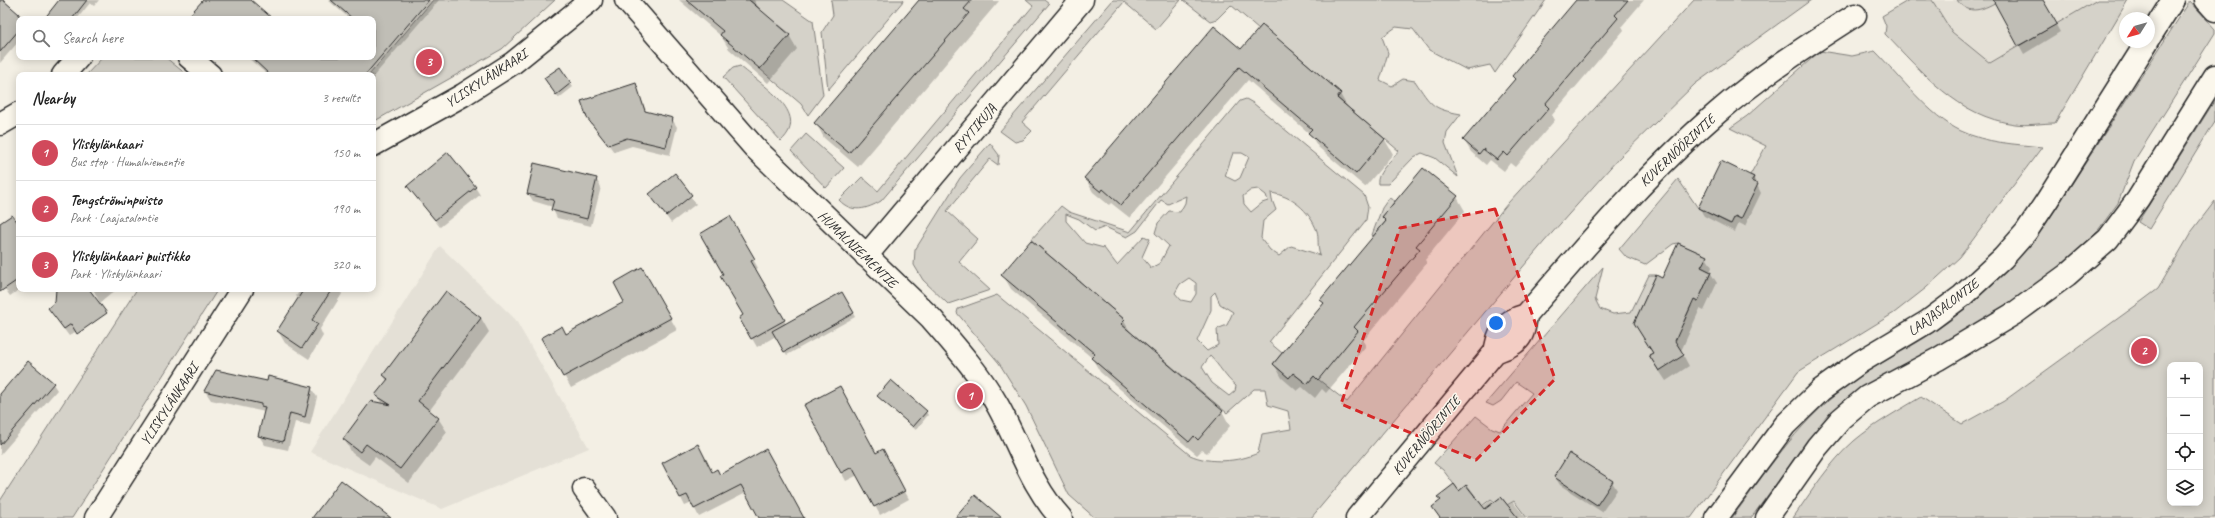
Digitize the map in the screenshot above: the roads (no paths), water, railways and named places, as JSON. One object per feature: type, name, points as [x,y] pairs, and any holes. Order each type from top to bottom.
[{"type":"street","name":"YLISKYLÄNKAARI","points":[[376,143],[463,95],[513,63],[591,0]]},
{"type":"street","name":"HUMALNIEMENTIE","points":[[626,0],[754,147],[931,318],[980,379],[1010,428],[1037,487],[1061,518]]},
{"type":"street","name":"RYYTIKUJA","points":[[866,256],[1082,0]]},
{"type":"street","points":[[2155,28],[2173,0]]},
{"type":"street","points":[[2206,0],[2215,10]]},
{"type":"street","name":"KUVERNÖÖRINTIE","points":[[1357,518],[1495,352],[1499,332],[1510,320],[1526,315],[1635,190],[1718,112],[1753,84],[1788,58],[1855,14]]},
{"type":"street","name":"LAAJASALONTIE","points":[[1716,518],[1785,425],[1821,390],[1860,362],[1898,340],[1956,300],[2003,258],[2026,232],[2143,48]]},
{"type":"street","points":[[65,72],[76,60]]},
{"type":"street","points":[[192,60],[206,72]]},
{"type":"street","points":[[1767,518],[1817,447],[1841,419],[1867,397],[1938,359],[2015,313],[2067,275],[2108,239],[2138,199],[2215,76]]},
{"type":"street","points":[[0,124],[16,115]]},
{"type":"street","name":"YLISKYLÄNKAARI","points":[[96,518],[240,292]]},
{"type":"street","points":[[584,489],[605,518]]},
{"type":"place","name":"Yliskylänkaari puistikko","points":[[429,62]]},
{"type":"place","name":"Tengströminpuisto","points":[[2144,351]]},
{"type":"place","name":"Yliskylänkaari","points":[[970,396]]}]
